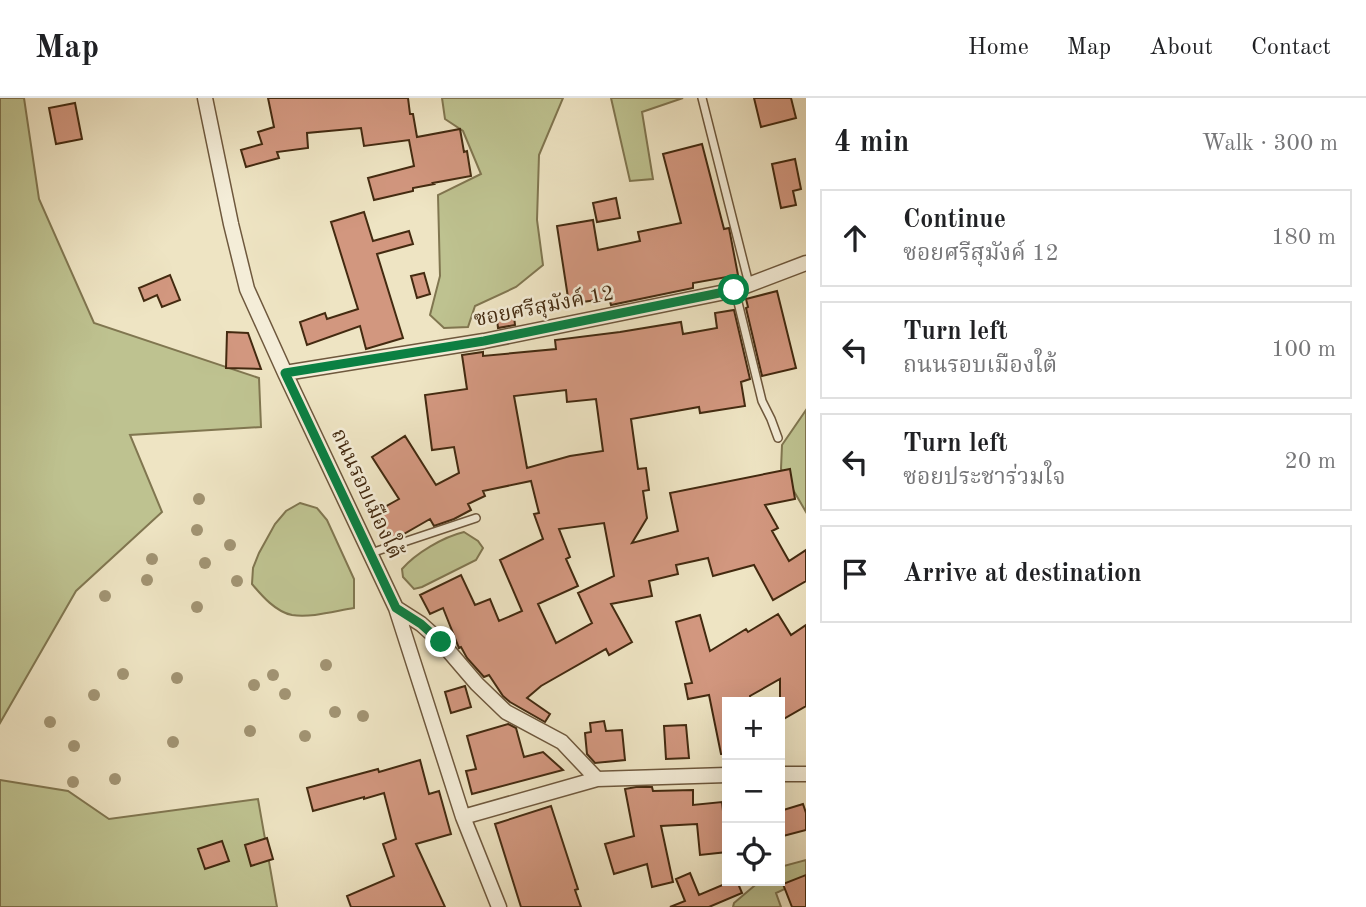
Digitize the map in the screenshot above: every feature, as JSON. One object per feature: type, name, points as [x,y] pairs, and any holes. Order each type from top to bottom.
[{"type":"street","name":"ถนนรอบเมืองใต้","points":[[205,98],[247,289],[396,608],[463,817],[499,907]]},
{"type":"street","name":"ซอยศรีสุมังค์ 12","points":[[285,373],[484,341],[734,290],[806,263]]},
{"type":"street","points":[[396,608],[421,624],[441,642],[477,684],[506,712],[562,742],[597,779]]},
{"type":"street","points":[[785,774],[806,774]]},
{"type":"street","points":[[463,817],[597,779],[722,775]]},
{"type":"lane","points":[[702,98],[750,284]]},
{"type":"lane","points":[[734,290],[762,401],[778,438]]},
{"type":"lane","points":[[371,553],[476,518]]},
{"type":"green space","points":[[0,98],[24,98],[39,199],[94,323],[259,378],[261,427],[130,435],[162,512],[76,591],[0,723]]},
{"type":"green space","points":[[442,98],[563,98],[539,155],[537,220],[543,265],[516,287],[475,306],[468,327],[444,328],[430,315],[440,276],[438,195],[481,174],[463,131],[445,119]]},
{"type":"green space","points":[[611,98],[683,98],[642,112],[653,179],[630,181]]},
{"type":"green space","points":[[806,410],[806,512],[781,469],[782,445]]},
{"type":"green space","points":[[300,503],[317,508],[327,520],[354,579],[354,608],[315,615],[292,615],[275,607],[252,584],[253,568],[275,524],[286,511]]},
{"type":"green space","points":[[464,532],[478,541],[483,548],[476,560],[414,589],[403,577],[402,569],[430,546]]},
{"type":"green space","points":[[0,780],[68,791],[109,819],[258,799],[277,907],[0,907]]},
{"type":"green space","points":[[806,860],[806,879],[776,893],[781,907],[733,907],[734,903],[754,886],[785,886],[785,866]]},
{"type":"building","points":[[268,98],[408,98],[417,137],[460,129],[471,176],[433,183],[413,188],[413,191],[374,200],[368,178],[414,166],[409,140],[364,146],[361,128],[307,133],[308,148],[277,152],[279,158],[246,167],[241,150],[262,144],[258,132],[274,127]]},
{"type":"building","points":[[754,98],[791,98],[796,118],[761,127]]},
{"type":"building","points":[[75,103],[82,139],[56,144],[49,108]]},
{"type":"building","points":[[702,144],[724,229],[729,228],[738,275],[693,283],[693,288],[611,305],[609,298],[569,304],[557,226],[593,220],[598,250],[640,241],[638,232],[681,223],[663,154]]},
{"type":"building","points":[[795,159],[801,189],[793,191],[796,205],[781,208],[772,164]]},
{"type":"building","points":[[616,198],[620,218],[597,222],[593,203]]},
{"type":"building","points":[[364,212],[373,241],[409,231],[413,244],[377,254],[403,338],[366,349],[360,326],[307,345],[300,322],[325,313],[327,319],[358,309],[331,222]]},
{"type":"building","points":[[424,273],[430,294],[417,298],[411,276]]},
{"type":"building","points":[[170,275],[180,300],[162,307],[157,295],[144,301],[139,288]]},
{"type":"building","points":[[777,291],[796,368],[762,376],[746,299]]},
{"type":"building","points":[[513,308],[515,325],[498,328],[496,311]]},
{"type":"building","points":[[734,310],[750,379],[741,382],[745,406],[700,413],[699,407],[631,419],[638,469],[646,468],[649,490],[643,491],[647,518],[632,543],[678,531],[670,493],[790,469],[795,499],[765,505],[778,528],[772,531],[789,561],[806,550],[806,581],[773,600],[754,565],[713,576],[708,558],[676,565],[678,574],[649,581],[652,596],[611,604],[632,642],[609,655],[606,649],[541,686],[527,698],[550,714],[545,722],[510,702],[489,675],[484,677],[461,647],[459,648],[443,608],[430,614],[420,595],[461,575],[475,605],[490,599],[499,621],[522,611],[500,560],[543,539],[534,514],[539,513],[531,481],[483,491],[485,496],[468,504],[471,510],[454,519],[434,526],[430,519],[387,541],[372,514],[399,499],[372,457],[405,436],[436,485],[459,473],[454,447],[432,450],[425,395],[467,389],[462,355],[483,352],[483,356],[556,349],[555,340],[681,322],[683,334],[717,328],[715,313]],"holes":[[[566,390],[567,402],[596,399],[603,451],[570,456],[527,468],[514,396]],[[604,523],[614,576],[578,593],[592,623],[556,643],[538,604],[578,586],[566,559],[570,557],[559,529]]]},
{"type":"building","points":[[227,332],[248,333],[261,369],[226,368]]},
{"type":"building","points":[[778,614],[791,635],[806,625],[806,706],[785,718],[785,697],[780,697],[780,679],[750,697],[722,697],[721,754],[709,695],[688,699],[685,684],[692,683],[676,622],[700,615],[710,651],[746,629],[748,632]]},
{"type":"building","points":[[465,686],[471,707],[451,713],[445,692]]},
{"type":"building","points":[[604,721],[606,731],[622,730],[625,760],[595,763],[587,754],[585,733],[591,732],[590,723]]},
{"type":"building","points":[[508,724],[516,728],[524,757],[543,752],[563,770],[472,794],[466,771],[476,769],[467,736]]},
{"type":"building","points":[[686,725],[689,758],[666,759],[664,726]]},
{"type":"building","points":[[420,760],[429,794],[439,791],[451,834],[416,844],[445,907],[351,907],[347,896],[394,876],[383,844],[396,839],[384,793],[313,811],[307,788]]},
{"type":"building","points":[[652,787],[653,791],[693,790],[693,805],[722,802],[722,853],[700,855],[697,824],[661,826],[673,882],[652,887],[647,864],[614,874],[605,844],[634,836],[625,789]]},
{"type":"building","points":[[803,804],[806,830],[785,835],[785,809]]},
{"type":"building","points":[[551,806],[578,889],[575,890],[581,907],[521,907],[495,824]]},
{"type":"building","points":[[267,838],[273,859],[251,866],[245,845]]},
{"type":"building","points":[[222,841],[229,861],[205,869],[198,849]]},
{"type":"building","points":[[690,873],[699,895],[722,885],[739,886],[742,893],[709,907],[670,907],[685,901],[676,879]]},
{"type":"building","points":[[806,875],[806,907],[792,907],[785,883]]},
{"type":"route","points":[[441,642],[421,624],[396,608],[285,373],[484,341],[734,290]]}]
